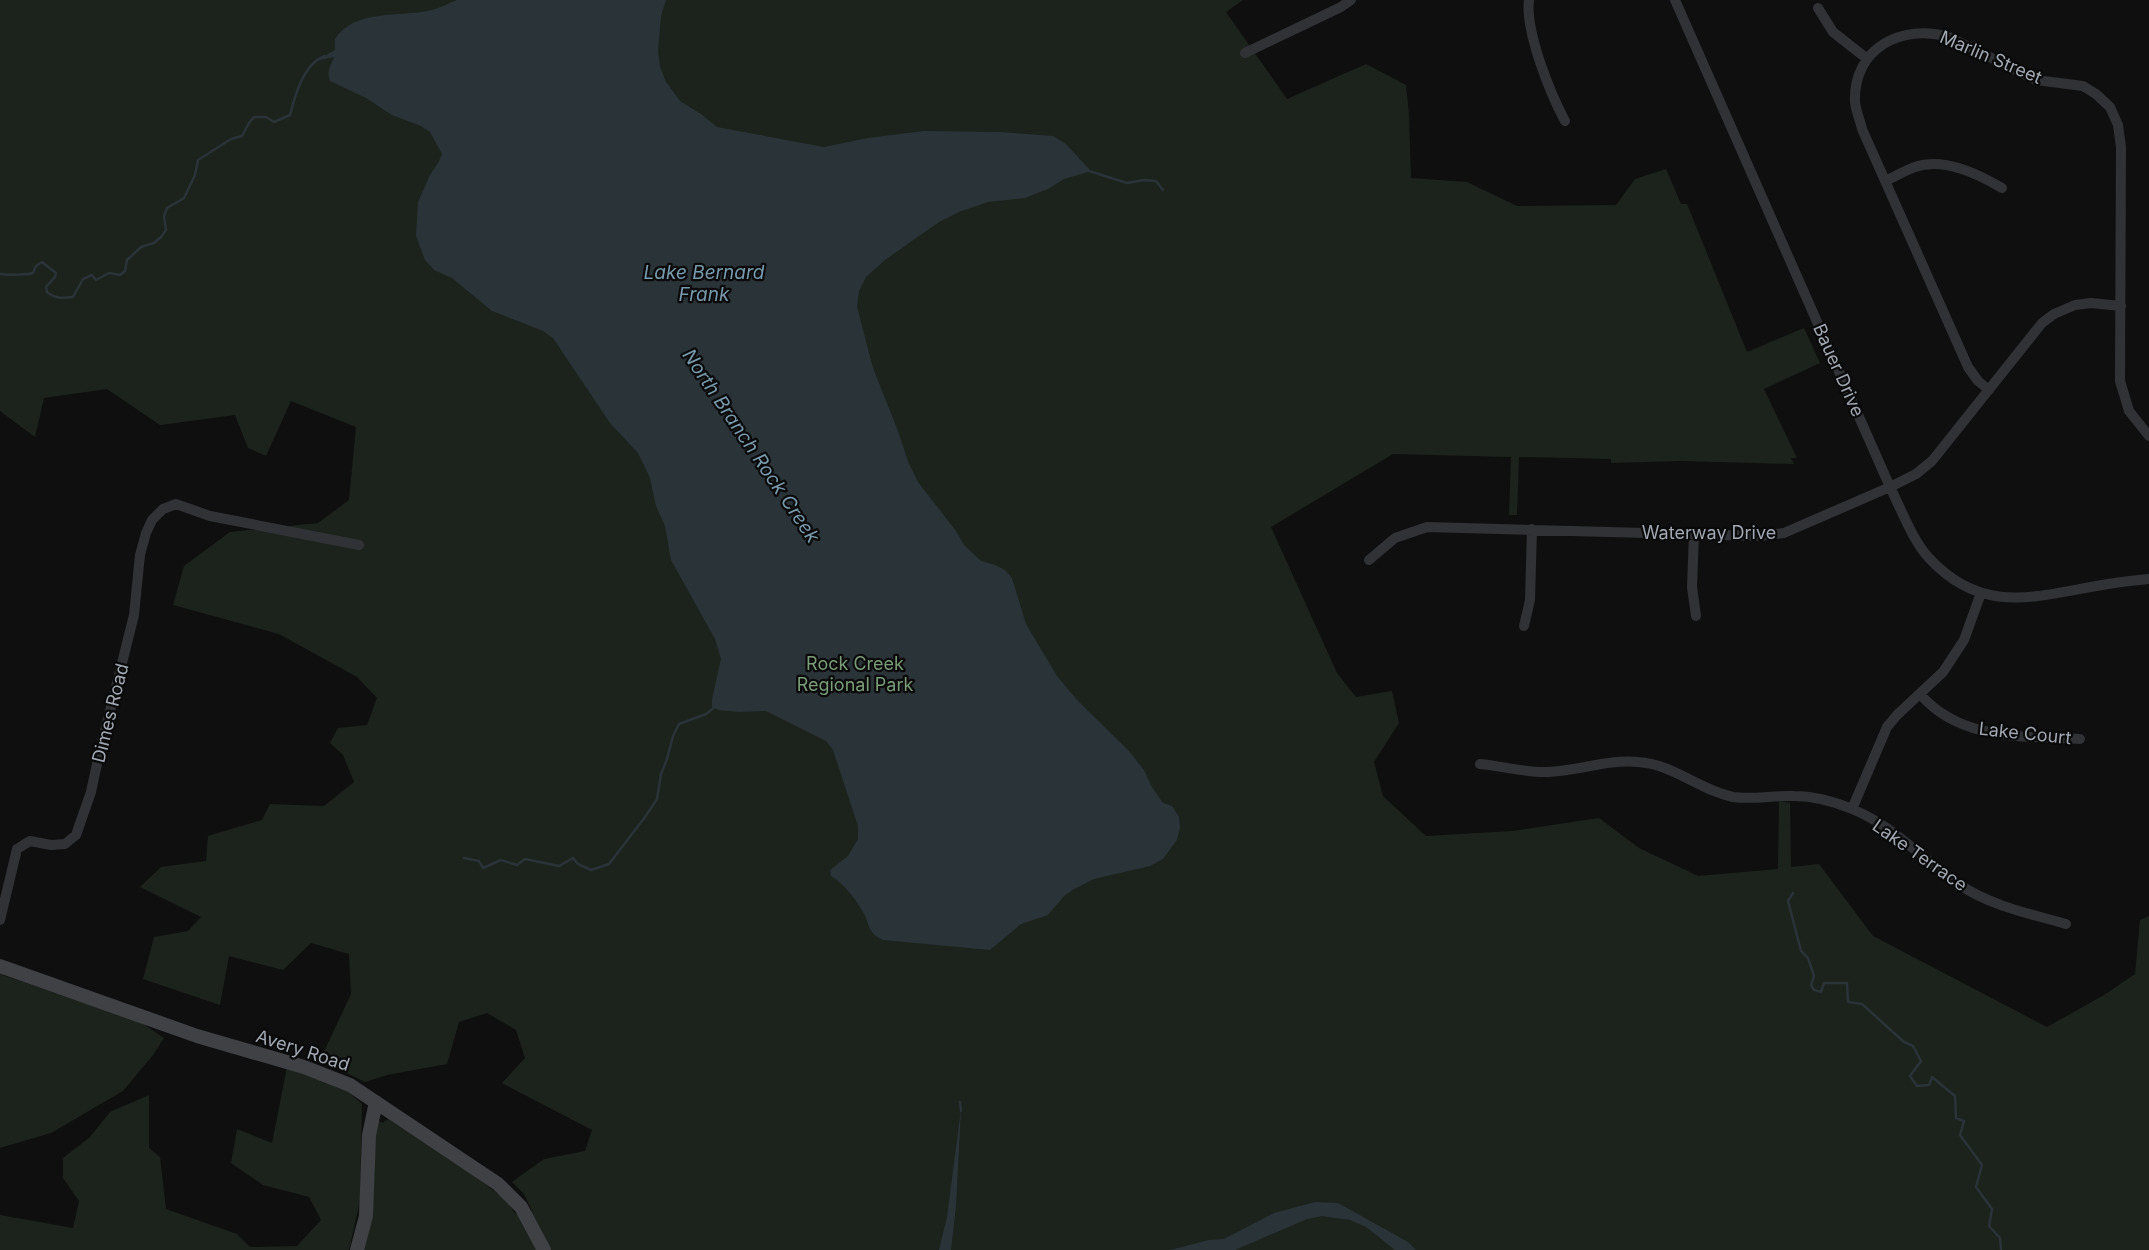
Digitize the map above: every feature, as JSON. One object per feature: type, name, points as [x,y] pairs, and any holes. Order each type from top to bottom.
[{"type":"street","points":[[1245,53],[1341,7],[1351,0]]},
{"type":"street","points":[[1529,0],[1531,21],[1550,91],[1565,121]]},
{"type":"street","name":"Bauer Drive","points":[[1675,0],[1890,488],[1928,557],[1951,578],[1981,593],[1998,597],[2023,599],[2113,583],[2149,579]]},
{"type":"street","points":[[1818,8],[1833,32],[1866,58],[1856,87],[1855,104],[1862,129],[1887,180],[1968,367],[1978,381],[1989,390]]},
{"type":"street","name":"Marlin Street","points":[[1866,58],[1878,48],[1898,37],[1921,32],[1936,33],[1949,37],[2036,80],[2083,86],[2096,94],[2110,107],[2118,125],[2122,147],[2120,381],[2129,410],[2149,436]]},
{"type":"street","points":[[1887,180],[1917,166],[1940,164],[1969,171],[2002,188]]},
{"type":"street","name":"Waterway Drive","points":[[1369,560],[1395,538],[1427,527],[1759,536],[1784,533],[1890,488],[1916,474],[1932,461],[2031,335],[2054,314],[2075,305],[2091,303],[2121,306]]},
{"type":"street","name":"Dimes Road","points":[[0,920],[18,850],[30,841],[51,845],[65,844],[76,835],[91,792],[134,615],[140,555],[152,520],[163,509],[176,504],[210,516],[359,545]]},
{"type":"street","points":[[1524,626],[1530,600],[1532,529]]},
{"type":"street","points":[[1694,534],[1692,587],[1696,616]]},
{"type":"street","name":"Bauer Drive","points":[[2113,583],[2149,587]]},
{"type":"street","points":[[1852,809],[1887,727],[1897,714],[1943,672],[1964,640],[1981,593]]},
{"type":"street","name":"Lake Court","points":[[1920,694],[1930,706],[1946,717],[1975,730],[2008,735],[2080,739]]},
{"type":"street","name":"Lake Terrace","points":[[1480,764],[1544,772],[1622,761],[1639,762],[1670,769],[1713,790],[1733,796],[1755,798],[1812,797],[1852,809],[1895,832],[1935,867],[1962,886],[1984,898],[2010,908],[2066,924]]},
{"type":"street","name":"Avery Road","points":[[0,966],[197,1036],[325,1073],[350,1085],[489,1177],[521,1207],[544,1250]]},
{"type":"street","points":[[358,1250],[366,1216],[368,1135],[376,1102]]},
{"type":"green space","name":"Rock Creek Regional Park","points":[[0,0],[1243,0],[1226,12],[1287,99],[1366,64],[1406,85],[1411,178],[1467,182],[1517,206],[1616,205],[1635,179],[1666,169],[1681,204],[1687,204],[1747,352],[1804,328],[1820,363],[1764,389],[1797,458],[1791,458],[1794,464],[1681,461],[1611,463],[1611,459],[1519,457],[1517,515],[1509,515],[1511,457],[1393,454],[1271,527],[1337,673],[1356,697],[1392,691],[1399,723],[1374,762],[1383,796],[1426,836],[1512,831],[1599,818],[1639,848],[1698,876],[1778,869],[1779,801],[1790,803],[1791,867],[1819,864],[1873,936],[2047,1027],[2104,995],[2135,974],[2140,920],[2149,916],[2149,1250],[547,1250],[528,1213],[532,1211],[524,1194],[512,1182],[544,1159],[585,1151],[592,1130],[502,1083],[525,1058],[516,1030],[487,1013],[459,1022],[447,1064],[387,1075],[365,1082],[320,1060],[351,994],[349,954],[311,943],[283,970],[229,956],[220,1005],[143,979],[154,937],[188,931],[201,917],[140,887],[161,867],[206,861],[208,836],[262,820],[270,804],[324,806],[354,782],[343,755],[330,743],[338,728],[367,725],[377,698],[357,677],[279,634],[173,605],[184,566],[230,532],[318,523],[349,500],[356,427],[291,401],[266,456],[248,448],[235,415],[160,425],[107,389],[44,398],[35,437],[0,411]]},
{"type":"green space","points":[[0,974],[142,1023],[164,1038],[153,1055],[123,1091],[51,1133],[0,1148]]},
{"type":"green space","points":[[287,1067],[345,1089],[362,1104],[360,1201],[349,1250],[0,1250],[0,1215],[73,1228],[79,1201],[63,1178],[63,1158],[90,1137],[110,1112],[149,1095],[149,1148],[160,1157],[166,1209],[237,1234],[250,1247],[297,1246],[321,1220],[309,1197],[263,1185],[231,1163],[237,1129],[272,1143]]},
{"type":"green space","points":[[375,1118],[382,1123],[388,1119],[479,1179],[508,1202],[514,1212],[522,1218],[539,1250],[362,1250]]},
{"type":"water","name":"Lake Bernard Frank","points":[[457,0],[666,0],[661,16],[658,51],[660,67],[666,82],[680,101],[717,127],[824,147],[868,138],[924,131],[1000,132],[1053,136],[1066,144],[1089,169],[1088,172],[1064,179],[1048,189],[1025,198],[988,202],[959,212],[939,222],[885,260],[866,277],[859,291],[857,307],[873,368],[909,464],[918,482],[956,531],[964,545],[981,561],[1005,570],[1012,578],[1026,624],[1057,676],[1077,700],[1128,750],[1144,770],[1152,787],[1163,803],[1172,806],[1179,817],[1180,827],[1177,840],[1163,859],[1150,866],[1094,879],[1074,889],[1064,896],[1048,915],[1021,924],[990,950],[883,940],[871,931],[857,902],[845,887],[831,876],[830,870],[848,856],[858,839],[858,826],[833,750],[826,741],[766,711],[739,712],[719,710],[712,707],[721,659],[715,639],[671,560],[665,526],[656,506],[650,478],[638,453],[610,423],[553,338],[543,331],[492,311],[452,278],[434,270],[425,260],[416,236],[418,202],[442,154],[430,132],[421,126],[392,115],[366,98],[330,81],[329,71],[334,57],[315,61],[335,50],[335,39],[344,29],[354,23],[366,18],[432,10]]},
{"type":"water","points":[[961,1109],[956,1206],[951,1250],[939,1250],[947,1217]]},
{"type":"water","points":[[1315,1202],[1338,1203],[1408,1242],[1416,1250],[1395,1250],[1366,1227],[1350,1220],[1322,1216],[1307,1219],[1235,1250],[1170,1250],[1209,1240],[1224,1239],[1274,1213]]},
{"type":"waterway","points":[[0,274],[17,275],[33,273],[36,266],[42,262],[56,273],[55,277],[46,287],[47,292],[62,298],[73,297],[83,279],[92,275],[96,280],[109,273],[120,275],[125,271],[127,260],[141,247],[154,243],[166,230],[164,216],[167,208],[184,198],[195,175],[198,160],[231,139],[242,136],[254,117],[266,117],[274,122],[290,115],[298,89],[306,72],[311,65],[325,56]]},
{"type":"waterway","points":[[1086,170],[1127,183],[1144,180],[1156,181],[1163,190]]},
{"type":"waterway","points":[[464,858],[479,861],[483,868],[501,860],[517,865],[525,859],[559,866],[573,858],[578,864],[591,870],[609,864],[657,799],[661,774],[673,736],[679,724],[706,714],[716,706]]},
{"type":"waterway","points":[[1793,893],[1788,901],[1801,951],[1808,958],[1814,976],[1811,985],[1814,990],[1821,992],[1824,983],[1847,983],[1848,1002],[1862,1004],[1904,1042],[1913,1046],[1921,1061],[1910,1076],[1917,1086],[1929,1085],[1932,1077],[1955,1096],[1956,1118],[1964,1121],[1960,1135],[1982,1165],[1976,1187],[1992,1209],[1989,1226],[2000,1238],[2001,1250]]},
{"type":"waterway","name":"North Branch Rock Creek","points":[[960,1102],[961,1111]]}]
